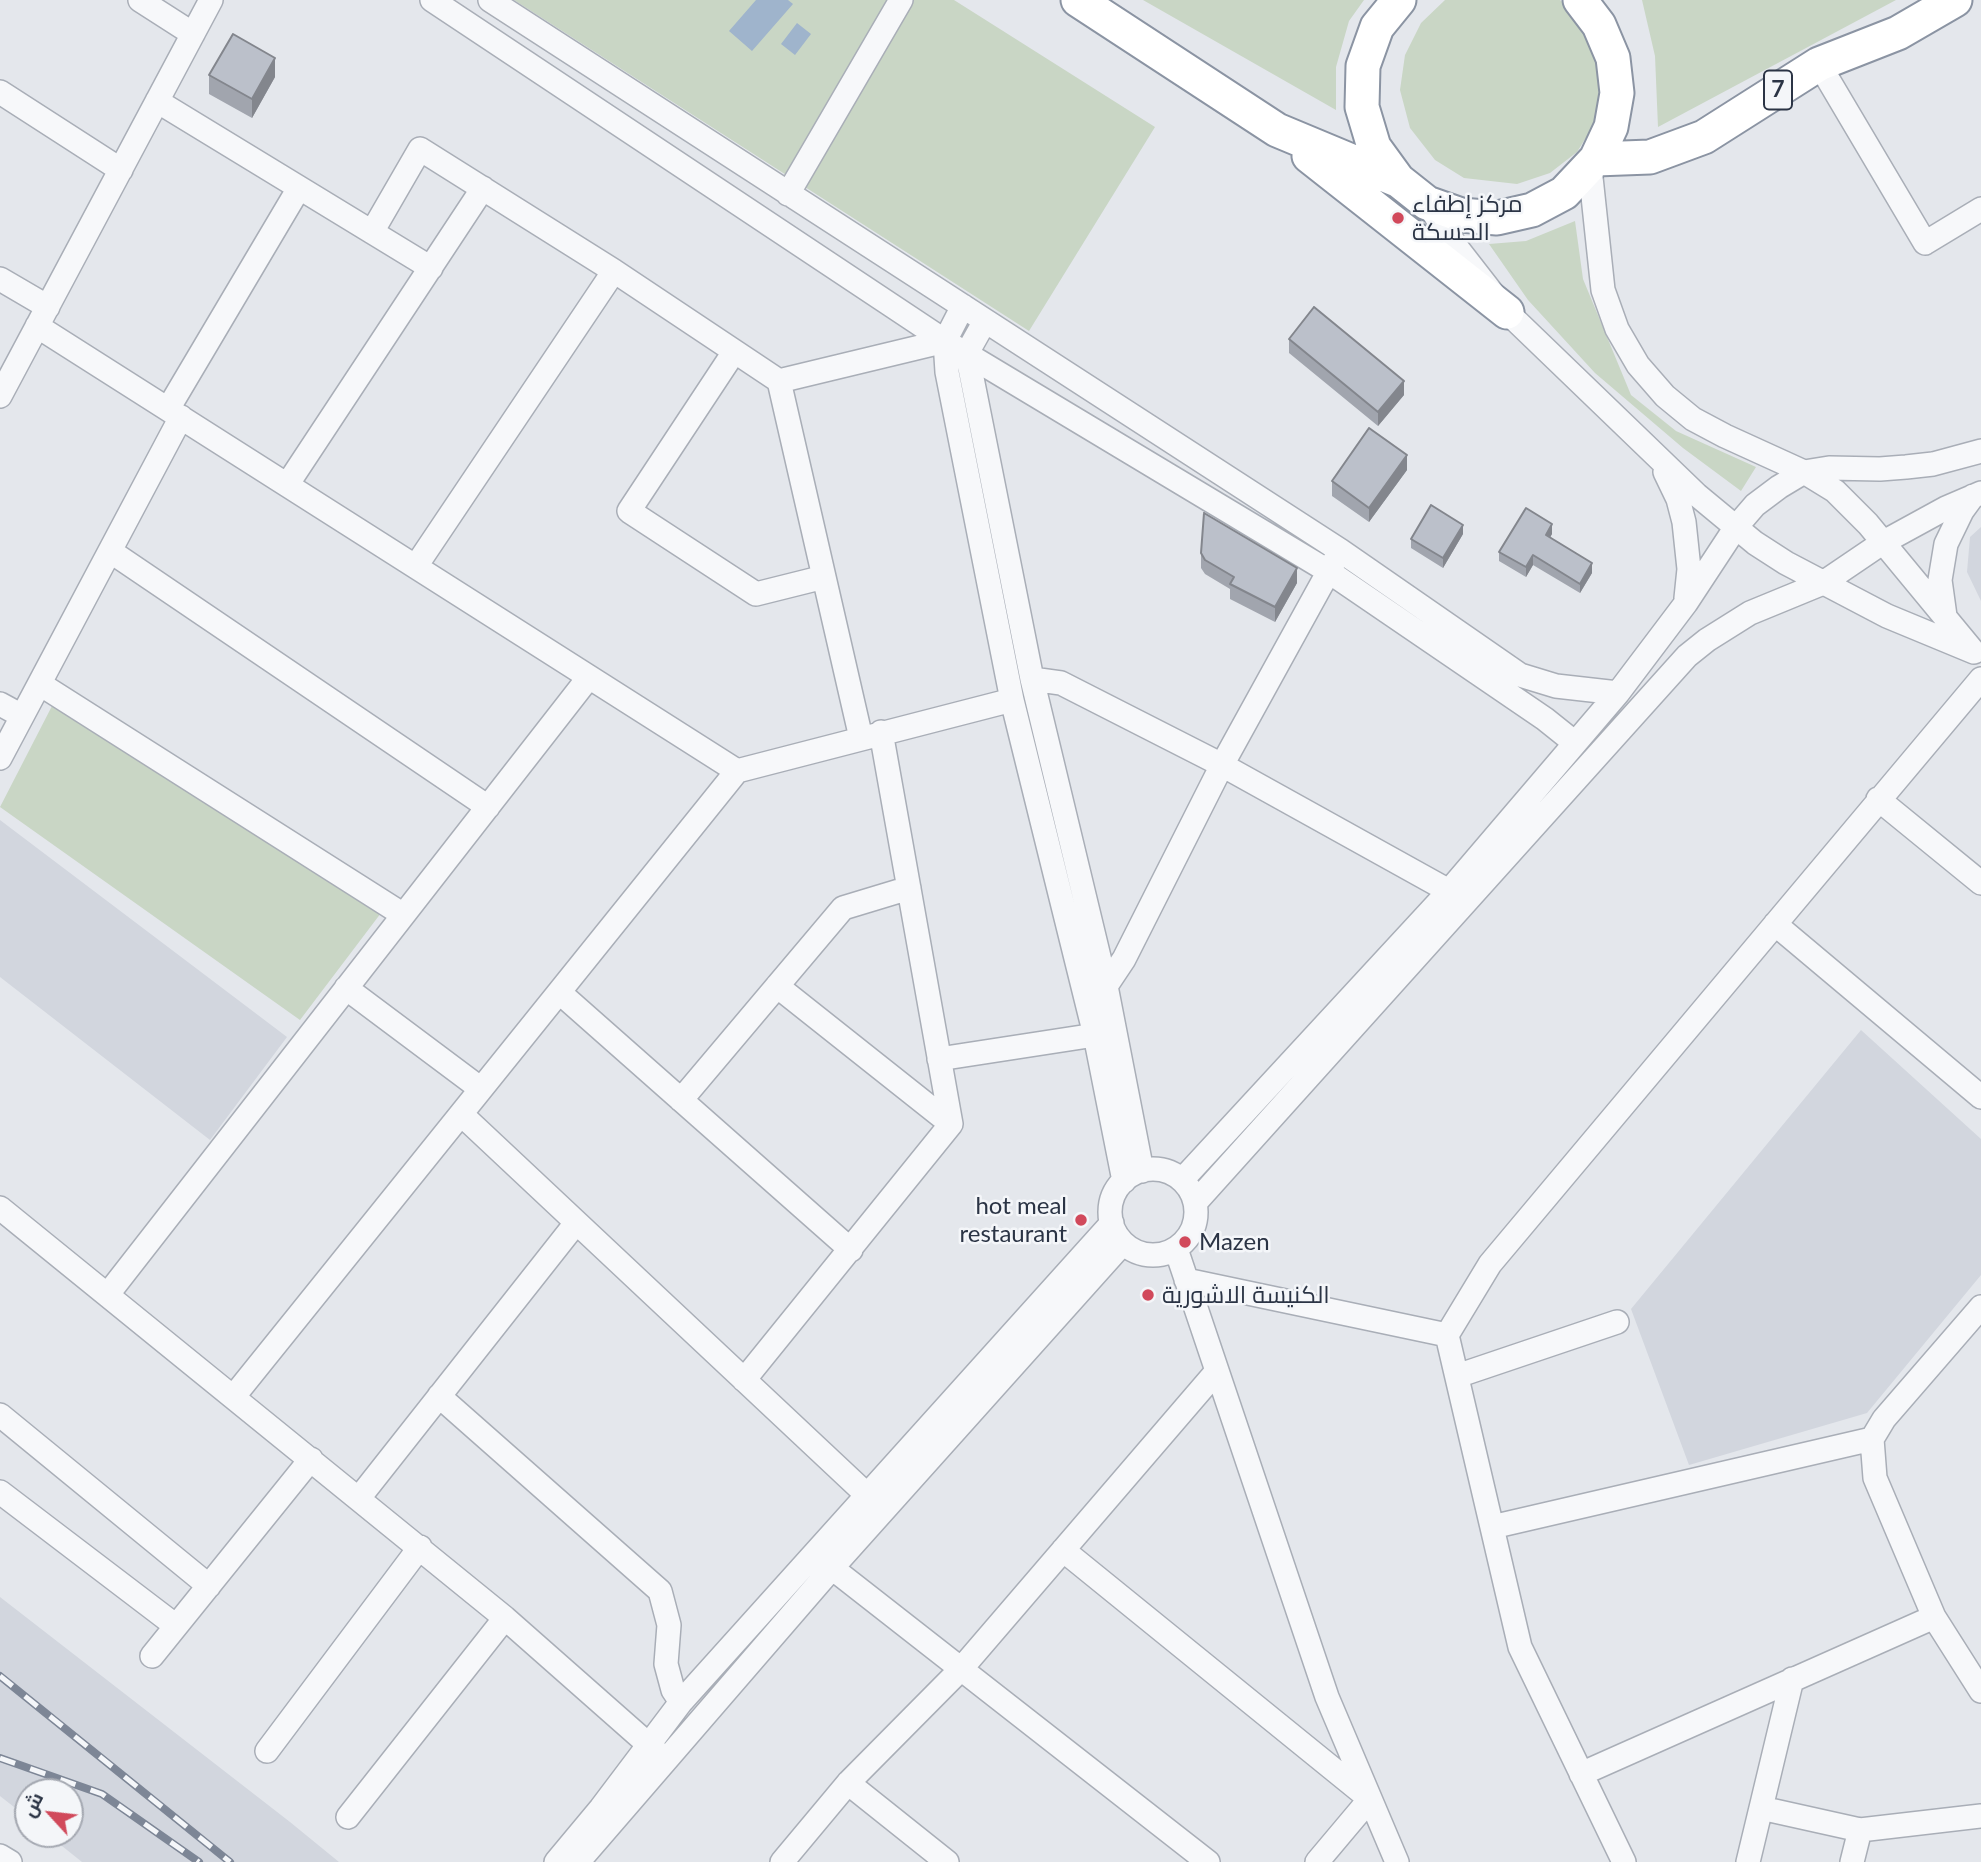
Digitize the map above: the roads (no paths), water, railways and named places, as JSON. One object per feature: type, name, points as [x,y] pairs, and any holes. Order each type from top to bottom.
[{"type":"highway","points":[[1078,0],[1277,130],[1507,312]]},
{"type":"highway","points":[[1399,0],[1377,27],[1363,66],[1362,107],[1374,147],[1398,180],[1427,203],[1461,215],[1497,218],[1532,211],[1564,193],[1593,164],[1611,128],[1617,93],[1613,58],[1599,25],[1580,0]]},
{"type":"highway","name":"7","points":[[1593,164],[1650,157],[1704,137],[1819,64],[1898,33],[1955,0]]},
{"type":"highway","points":[[1277,130],[1398,180]]},
{"type":"street","points":[[140,0],[193,34]]},
{"type":"street","points":[[0,396],[211,0]]},
{"type":"street","points":[[432,0],[945,341],[1328,571],[1545,719],[1574,743]]},
{"type":"street","points":[[490,0],[1341,551],[1520,675],[1556,686],[1618,693]]},
{"type":"street","points":[[788,194],[901,0]]},
{"type":"street","points":[[1819,64],[1926,243],[1981,209]]},
{"type":"street","points":[[0,92],[121,170]]},
{"type":"street","points":[[157,101],[430,268]]},
{"type":"street","points":[[372,232],[420,149],[614,271],[779,381],[824,577],[871,735],[909,888],[951,1124],[744,1380]]},
{"type":"street","points":[[1593,164],[1604,290],[1617,329],[1638,365],[1665,396],[1693,419],[1804,471],[1844,499],[1978,655]]},
{"type":"street","points":[[0,758],[110,551],[174,413],[299,188]]},
{"type":"street","points":[[287,485],[483,188]]},
{"type":"street","points":[[1427,203],[1458,249],[1507,312],[1657,457],[1736,527],[1775,556],[1823,583],[1887,616],[1978,655]]},
{"type":"street","points":[[416,566],[614,271]]},
{"type":"street","points":[[0,279],[43,317],[174,413],[737,771]]},
{"type":"street","points":[[963,306],[945,341],[947,372],[1012,700],[1133,1176]]},
{"type":"street","points":[[985,321],[967,353],[1032,678],[1106,986],[1133,1176]]},
{"type":"street","points":[[779,381],[945,341]]},
{"type":"street","points":[[734,352],[629,511],[756,594],[824,577]]},
{"type":"street","points":[[1182,1180],[1449,891],[1618,693],[1686,603],[1736,527],[1755,505],[1804,471],[1829,468],[1880,470],[1946,461],[1981,451]]},
{"type":"street","points":[[1657,457],[1668,477],[1684,522],[1689,569],[1686,603]]},
{"type":"street","points":[[1195,1203],[1687,656],[1750,613],[1823,583],[1882,543],[1977,494]]},
{"type":"street","points":[[1945,616],[1940,580],[1946,544],[1957,519],[1977,494]]},
{"type":"street","points":[[110,551],[488,807]]},
{"type":"street","points":[[1106,986],[1124,959],[1222,765],[1341,551]]},
{"type":"street","points":[[108,1294],[589,677]]},
{"type":"street","points":[[1032,678],[1060,683],[1222,765],[1449,891]]},
{"type":"street","points":[[1624,1862],[1520,1647],[1447,1335],[1490,1264],[1981,679]]},
{"type":"street","points":[[40,684],[402,914]]},
{"type":"street","points":[[234,1396],[737,771],[1012,700]]},
{"type":"street","points":[[0,704],[22,716]]},
{"type":"street","points":[[1878,799],[1981,883]]},
{"type":"street","points":[[681,1100],[843,908],[909,888]]},
{"type":"street","points":[[1775,924],[1981,1097]]},
{"type":"street","points":[[777,986],[951,1124]]},
{"type":"street","points":[[346,988],[481,1088]]},
{"type":"street","points":[[559,992],[851,1250]]},
{"type":"street","points":[[939,1059],[1095,1035]]},
{"type":"street","points":[[461,1114],[866,1494]]},
{"type":"street","points":[[1163,1171],[1182,1180],[1193,1195],[1195,1203],[1196,1214],[1190,1234],[1175,1249],[1165,1254],[1143,1254],[1118,1233],[1112,1200],[1133,1176],[1163,1171]]},
{"type":"street","points":[[0,1208],[505,1618],[657,1753]]},
{"type":"street","points":[[359,1498],[576,1223]]},
{"type":"street","points":[[578,1862],[657,1753],[681,1702],[866,1494],[1118,1233]]},
{"type":"street","points":[[556,1862],[832,1568],[1118,1233]]},
{"type":"street","points":[[1175,1249],[1327,1697],[1397,1862]]},
{"type":"street","points":[[1186,1280],[1447,1335]]},
{"type":"street","points":[[1981,1307],[1884,1419],[1872,1438],[1875,1478],[1934,1617],[1981,1691]]},
{"type":"street","points":[[1457,1376],[1617,1322]]},
{"type":"street","points":[[782,1862],[848,1783],[961,1669],[1217,1371]]},
{"type":"street","points":[[439,1396],[660,1591],[669,1625],[666,1664],[673,1690],[681,1702]]},
{"type":"street","points":[[0,1415],[209,1586]]},
{"type":"street","points":[[1492,1527],[1872,1438]]},
{"type":"street","points":[[152,1656],[311,1458]]},
{"type":"street","points":[[0,1492],[176,1626]]},
{"type":"street","points":[[267,1751],[419,1547]]},
{"type":"street","points":[[1063,1550],[1370,1799]]},
{"type":"street","points":[[832,1568],[1208,1862]]},
{"type":"street","points":[[1581,1774],[1934,1617]]},
{"type":"street","points":[[348,1817],[505,1618]]},
{"type":"street","points":[[1748,1862],[1792,1679]]},
{"type":"street","points":[[848,1783],[947,1862]]},
{"type":"street","points":[[1318,1862],[1370,1799]]},
{"type":"street","points":[[1762,1808],[1860,1830],[1981,1816]]},
{"type":"street","points":[[1852,1862],[1860,1830]]},
{"type":"street","points":[[0,1856],[10,1862]]},
{"type":"water","points":[[756,0],[788,0],[793,4],[752,51],[729,31]]},
{"type":"water","points":[[797,23],[811,34],[795,55],[781,44]]},
{"type":"railway","points":[[0,1676],[230,1862]]},
{"type":"railway","points":[[0,1758],[102,1794],[199,1862]]},
{"type":"place","name":"مركز إطفاء الحسكة","points":[[1398,218]]},
{"type":"place","name":"hot meal restaurant","points":[[1081,1220]]},
{"type":"place","name":"Mazen","points":[[1185,1242]]},
{"type":"place","name":"الكنيسة الاشورية","points":[[1148,1295]]}]
